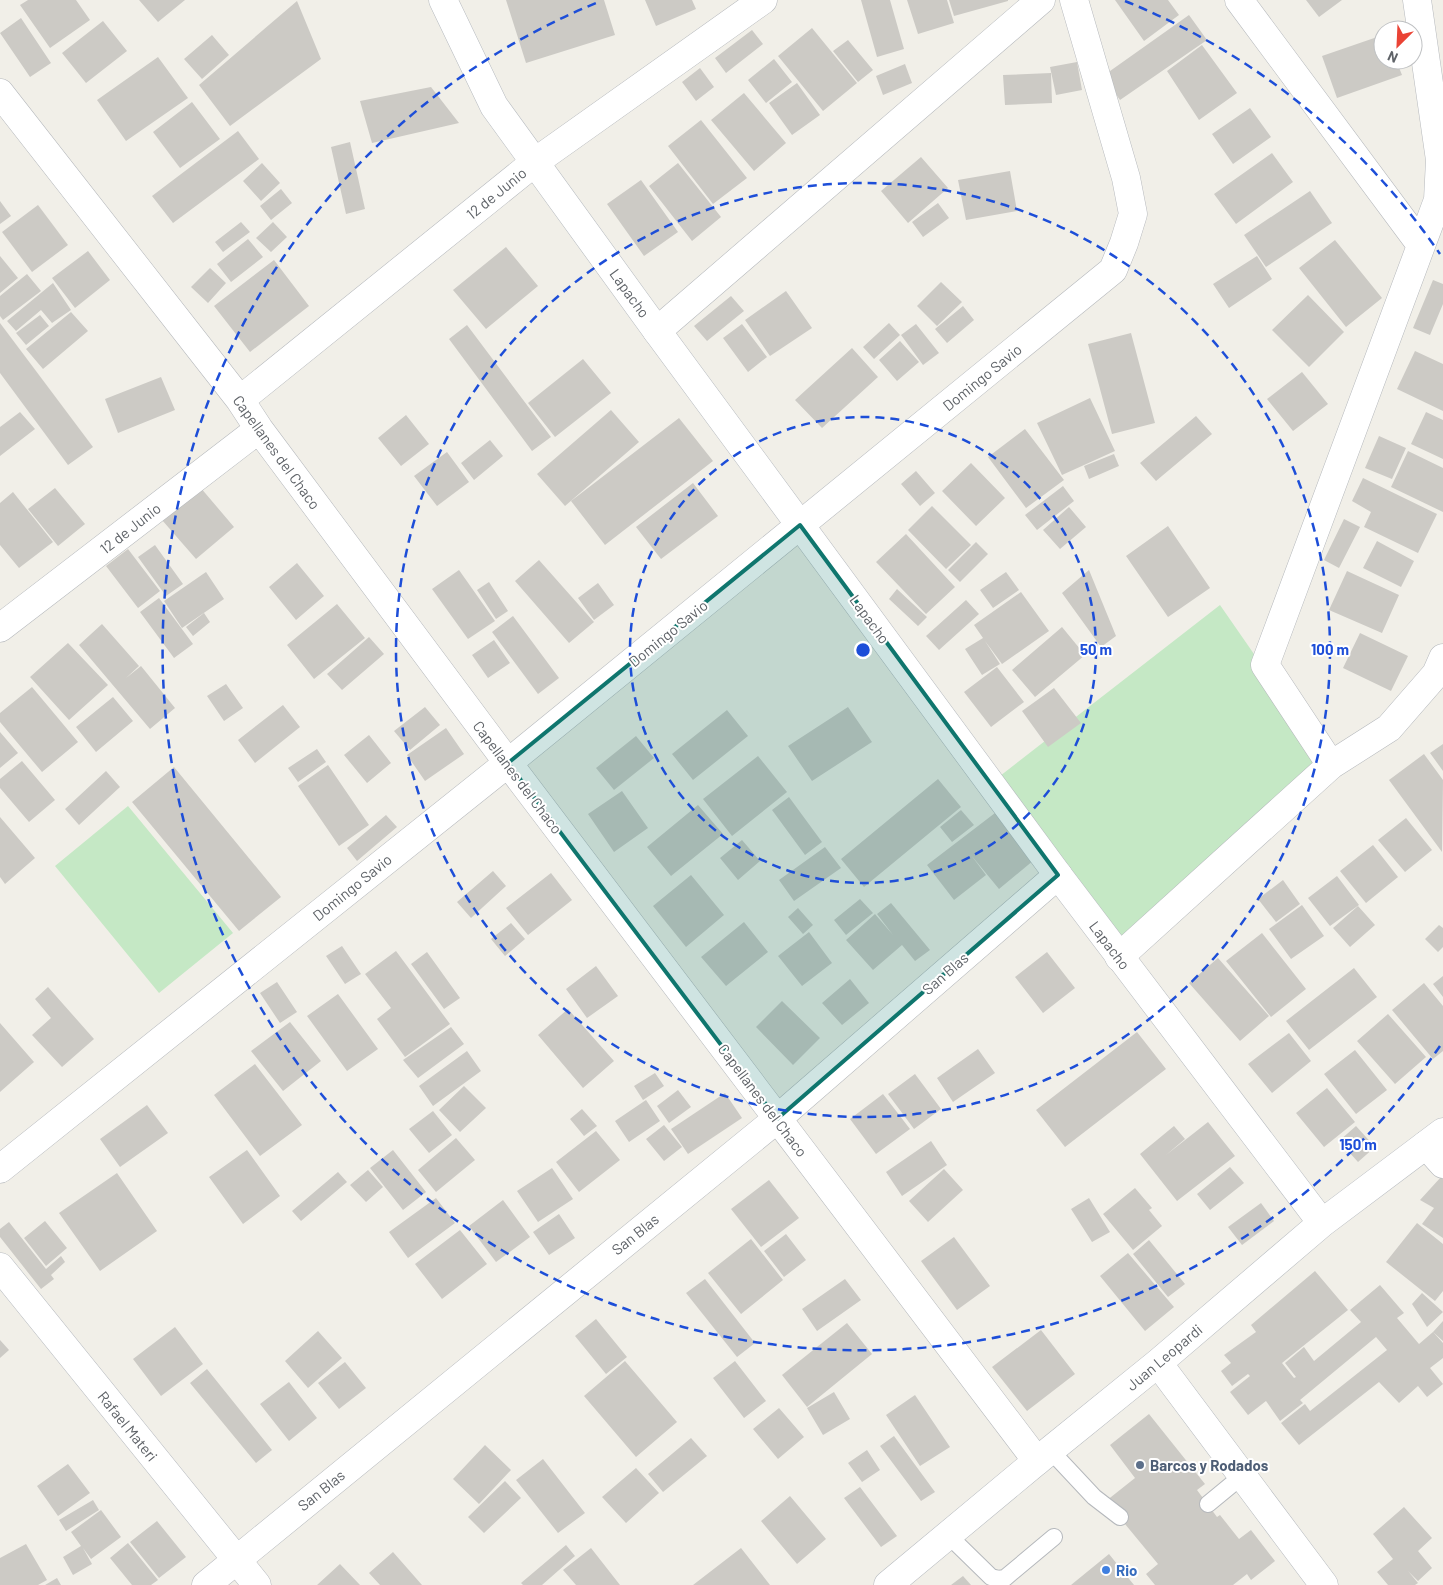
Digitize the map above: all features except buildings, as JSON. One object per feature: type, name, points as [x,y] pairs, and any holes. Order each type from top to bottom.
[{"type":"street","name":"Lapacho","points":[[443,0],[494,106],[657,331],[1058,875],[1322,1223]]},
{"type":"street","name":"12 de Junio","points":[[240,400],[535,162],[763,0]]},
{"type":"street","points":[[657,331],[1041,0]]},
{"type":"street","name":"Domingo Savio","points":[[0,1169],[508,763],[1113,270],[1133,214],[1126,178],[1074,0]]},
{"type":"street","points":[[1239,0],[1421,245]]},
{"type":"street","points":[[1331,765],[1265,665],[1438,200],[1440,160],[1418,0]]},
{"type":"street","name":"Capellanes del Chaco","points":[[0,93],[240,400],[508,763],[777,1119],[1044,1455]]},
{"type":"street","name":"12 de Junio","points":[[0,628],[259,428]]},
{"type":"street","points":[[1119,957],[1331,765],[1389,728],[1436,674],[1443,658]]},
{"type":"street","name":"San Blas","points":[[206,1585],[777,1119],[1058,875]]},
{"type":"street","name":"Juan Leopardi","points":[[888,1585],[1158,1363],[1322,1223],[1437,1147]]},
{"type":"street","name":"Rafael Materi","points":[[0,1267],[257,1585]]},
{"type":"street","points":[[1158,1363],[1324,1585]]},
{"type":"lane","points":[[1044,1455],[1120,1517]]},
{"type":"lane","points":[[1208,1504],[1242,1476]]},
{"type":"lane","points":[[948,1535],[991,1577],[998,1579],[1005,1578],[1054,1537]]},
{"type":"highlighted area","points":[[800,525],[1058,875],[777,1119],[508,763]]},
{"type":"green space","points":[[1220,605],[1331,765],[1119,957],[991,783]]},
{"type":"green space","points":[[128,806],[233,933],[159,993],[55,866]]},
{"type":"place","name":"Barcos y Rodados","points":[[1140,1465]]},
{"type":"place","name":"Rio","points":[[1106,1570]]}]
